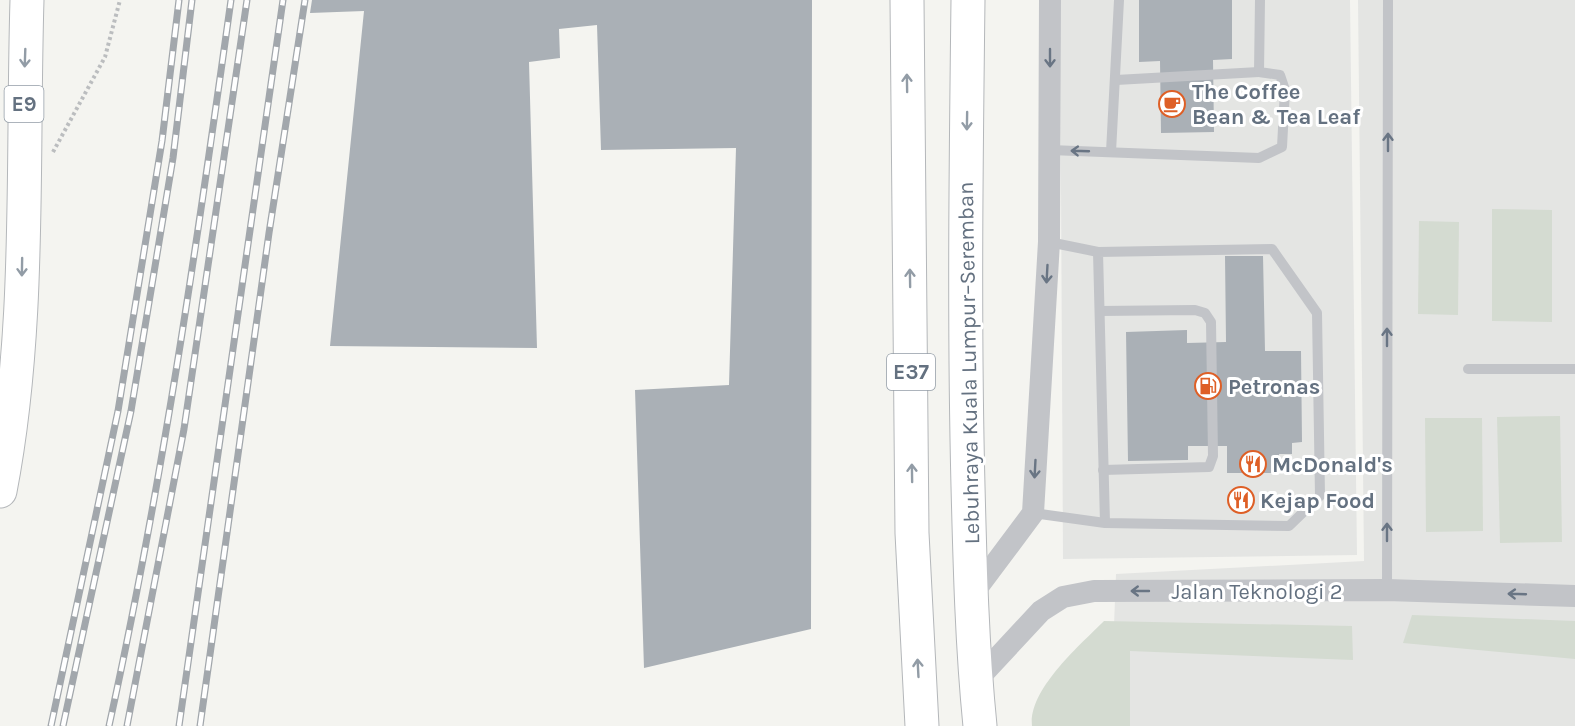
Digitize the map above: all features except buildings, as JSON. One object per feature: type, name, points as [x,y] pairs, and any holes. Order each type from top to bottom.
[{"type":"highway","name":"E9","points":[[0,491],[12,417],[20,326],[27,0]]},
{"type":"highway","name":"Lebuhraya Kuala Lumpur–Seremban","points":[[968,0],[965,301],[971,596],[975,682],[980,726]]},
{"type":"highway","name":"E37","points":[[904,6],[912,533],[922,726]]},
{"type":"street","points":[[971,596],[1033,513],[1049,242],[1050,0]]},
{"type":"street","name":"Jalan Teknologi 2","points":[[975,682],[1041,611],[1063,597],[1094,591],[1388,590],[1575,596]]},
{"type":"lane","points":[[1111,152],[1119,0]]},
{"type":"lane","points":[[1259,72],[1260,0]]},
{"type":"lane","points":[[1388,0],[1388,590]]},
{"type":"lane","points":[[1050,150],[1259,158],[1282,147],[1285,90],[1280,75],[1259,72],[1116,80]]},
{"type":"lane","points":[[1033,513],[1105,523],[1289,526],[1320,496],[1317,313],[1272,249],[1098,252],[1049,242]]},
{"type":"lane","points":[[1098,252],[1105,523]]},
{"type":"lane","points":[[1100,312],[1195,310],[1205,313],[1211,322],[1213,456],[1209,467],[1103,470]]},
{"type":"lane","points":[[1468,369],[1575,369]]},
{"type":"path","points":[[51,158],[105,57],[120,0]]},
{"type":"shaded area","points":[[1060,0],[1350,0],[1357,555],[1063,559]]},
{"type":"shaded area","points":[[1358,0],[1575,0],[1575,726],[1095,726],[1113,651],[1116,574],[1364,561]]},
{"type":"shaded area","points":[[1492,209],[1552,210],[1552,322],[1492,321]]},
{"type":"shaded area","points":[[1419,221],[1459,222],[1458,315],[1418,314]]},
{"type":"shaded area","points":[[1560,416],[1562,542],[1500,543],[1497,417]]},
{"type":"shaded area","points":[[1425,418],[1482,418],[1483,531],[1426,532]]},
{"type":"shaded area","points":[[1412,615],[1575,621],[1575,659],[1403,643]]},
{"type":"shaded area","points":[[1104,621],[1352,626],[1353,660],[1130,651],[1130,726],[1032,726],[1033,712],[1047,683],[1070,655]]},
{"type":"railway","points":[[51,726],[118,411],[162,141],[179,0]]},
{"type":"railway","points":[[63,726],[131,411],[173,158],[192,0]]},
{"type":"railway","points":[[109,726],[162,455],[231,0]]},
{"type":"railway","points":[[127,726],[184,429],[247,0]]},
{"type":"railway","points":[[179,726],[283,0]]},
{"type":"railway","points":[[200,726],[269,233],[305,0]]},
{"type":"place","name":"The Coffee Bean & Tea Leaf","points":[[1172,104]]},
{"type":"place","name":"Petronas","points":[[1208,386]]},
{"type":"place","name":"McDonald's","points":[[1253,464]]},
{"type":"place","name":"Kejap Food","points":[[1241,500]]}]
